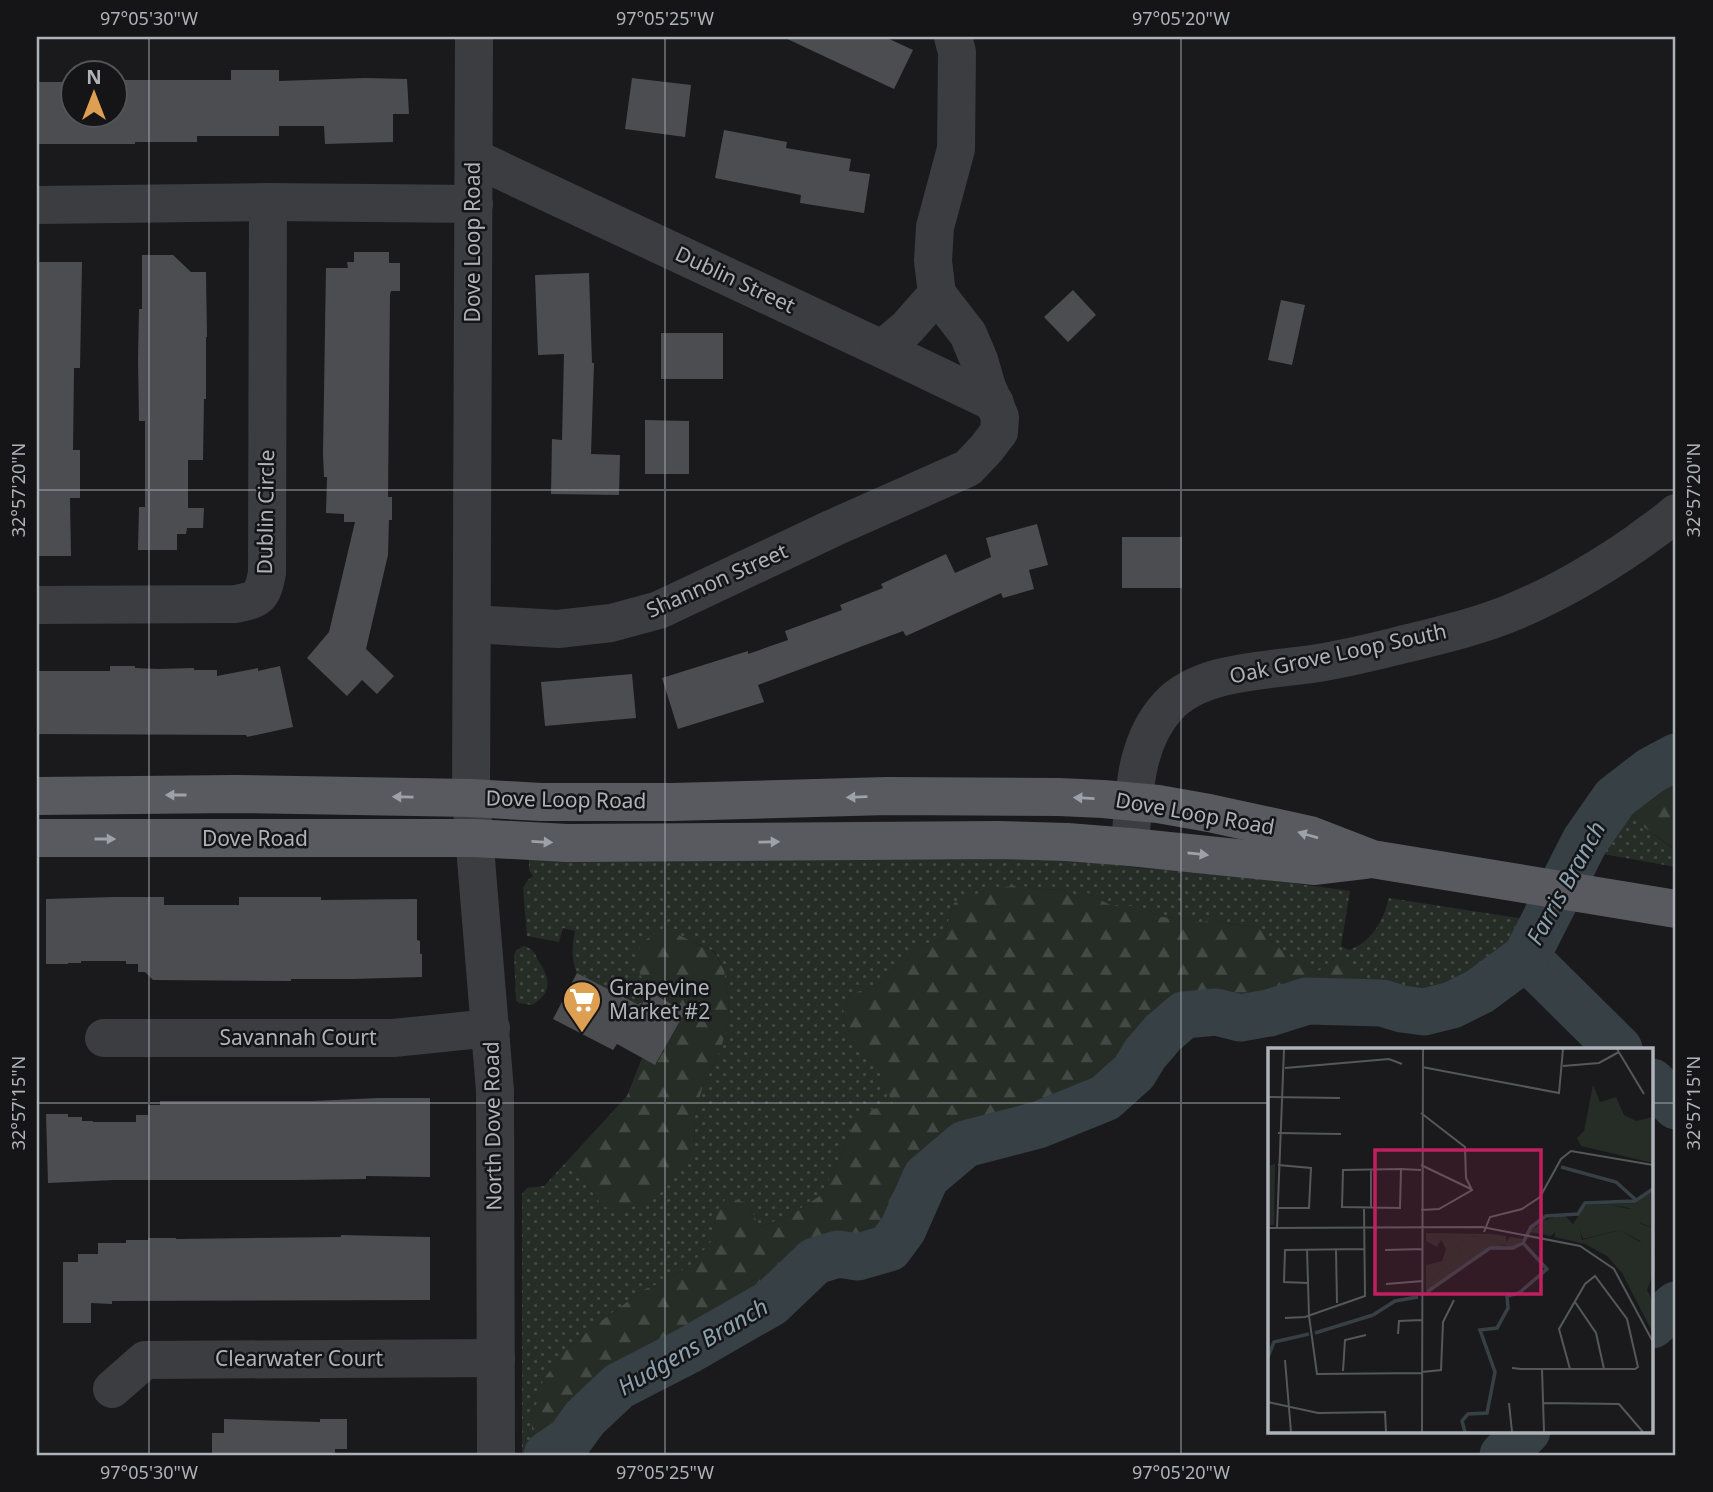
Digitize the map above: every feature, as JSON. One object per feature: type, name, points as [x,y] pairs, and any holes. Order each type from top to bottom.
[{"type":"main road","name":"Dove Road","points":[[37,796],[235,794],[471,798]]},
{"type":"main road","name":"Dove Loop Road","points":[[471,798],[541,802],[672,802],[953,796],[1134,801],[1209,813],[1310,835],[1372,859],[1676,909]]},
{"type":"main road","name":"Dove Road","points":[[37,838],[474,838]]},
{"type":"main road","name":"Dove Loop Road","points":[[474,838],[567,843],[957,840],[1067,842],[1315,866],[1372,859]]},
{"type":"street","name":"Dove Loop Road","points":[[471,798],[474,37]]},
{"type":"street","points":[[953,37],[957,52],[956,149],[935,227],[933,261],[937,294],[968,334],[995,403]]},
{"type":"street","name":"Dublin Street","points":[[474,158],[995,403]]},
{"type":"street","points":[[37,205],[268,202],[474,204]]},
{"type":"street","name":"Dublin Circle","points":[[37,605],[236,604],[255,600],[264,589],[267,573],[268,202]]},
{"type":"street","points":[[883,349],[907,328],[937,294]]},
{"type":"street","name":"Shannon Street","points":[[472,624],[558,629],[611,623],[659,610],[968,468],[999,432],[1000,417],[995,403]]},
{"type":"street","name":"Oak Grove Loop South","points":[[1130,847],[1135,779],[1143,752],[1153,726],[1167,707],[1184,692],[1239,674],[1319,663],[1417,641],[1514,612],[1572,584],[1618,556],[1676,513]]},
{"type":"street","name":"North Dove Road","points":[[471,798],[495,1091],[496,1455]]},
{"type":"street","name":"Savannah Court","points":[[104,1038],[393,1038],[491,1028]]},
{"type":"street","name":"Clearwater Court","points":[[112,1389],[145,1360],[496,1358]]},
{"type":"green space","points":[[1676,769],[1676,845],[1673,848],[1638,823],[1632,795],[1643,783]]},
{"type":"green space","points":[[1632,795],[1638,823],[1672,848],[1676,845],[1676,867],[1586,851],[1601,838]]},
{"type":"green space","points":[[1057,857],[1140,868],[1211,872],[1350,891],[1341,946],[1349,950],[1364,942],[1375,930],[1389,898],[1543,922],[1526,956],[1507,973],[1461,1000],[1432,1011],[1421,1012],[1367,1002],[1368,984],[1338,955],[1319,971],[1292,958],[1259,927],[1230,924],[1215,919],[1201,923],[1189,919],[1162,917],[1139,906],[1112,906],[1088,893],[1072,900],[1063,889],[1039,890],[1018,885],[954,903],[943,939],[922,945],[881,983],[849,995],[843,1014],[852,1041],[877,1063],[894,1106],[868,1110],[852,1126],[821,1195],[791,1215],[760,1227],[747,1203],[716,1212],[716,1236],[692,1264],[663,1282],[645,1289],[569,1346],[532,1419],[532,1455],[522,1455],[522,1194],[527,1188],[544,1186],[569,1159],[603,1207],[695,1148],[694,1118],[702,1089],[721,1048],[729,1021],[724,970],[715,952],[677,934],[637,968],[649,991],[641,1006],[577,973],[573,952],[575,931],[563,928],[559,942],[527,936],[523,888],[533,876],[529,870],[529,860]]},
{"type":"green space","points":[[1018,885],[1039,890],[1063,889],[1072,900],[1088,893],[1112,906],[1139,906],[1162,917],[1189,919],[1201,923],[1215,919],[1230,924],[1259,927],[1292,958],[1319,971],[1338,955],[1353,966],[1368,984],[1367,1002],[1307,1001],[1269,1013],[1240,1018],[1216,1012],[1184,1015],[1163,1033],[1134,1072],[1105,1098],[1038,1125],[965,1144],[926,1177],[903,1229],[889,1248],[858,1257],[838,1254],[815,1261],[771,1303],[619,1386],[585,1418],[569,1440],[547,1455],[532,1455],[532,1419],[543,1380],[569,1346],[645,1289],[663,1282],[692,1264],[716,1236],[716,1212],[727,1197],[747,1203],[760,1227],[791,1215],[821,1195],[852,1126],[868,1110],[893,1105],[877,1063],[852,1041],[843,1014],[849,995],[881,983],[922,945],[943,939],[954,903],[987,890]]},
{"type":"green space","points":[[656,932],[677,934],[714,952],[724,970],[729,1021],[721,1048],[702,1089],[694,1118],[695,1147],[682,1170],[662,1192],[627,1210],[603,1207],[569,1159],[627,1096],[642,1058],[656,1064],[685,1012],[649,991],[637,968],[640,944]]},
{"type":"green space","points":[[524,946],[534,952],[546,975],[548,986],[543,996],[532,1005],[516,1000],[514,955],[516,950]]},
{"type":"building","points":[[783,37],[885,37],[913,50],[894,89]]},
{"type":"building","points":[[231,70],[279,70],[279,81],[407,79],[409,114],[393,114],[393,142],[325,144],[324,126],[279,126],[279,136],[197,136],[197,142],[37,144],[37,82],[60,82],[60,130],[130,130],[130,80],[231,80]]},
{"type":"building","points":[[632,78],[691,85],[685,137],[625,129]]},
{"type":"building","points":[[724,130],[787,142],[786,148],[851,159],[849,171],[870,174],[864,213],[800,203],[801,195],[715,178]]},
{"type":"building","points":[[354,252],[389,252],[389,263],[400,263],[400,291],[391,291],[390,295],[388,497],[392,497],[392,520],[389,520],[388,555],[366,649],[394,676],[377,694],[362,680],[347,696],[307,658],[329,632],[355,522],[344,522],[344,514],[326,513],[327,477],[324,477],[323,454],[326,268],[348,268],[347,262],[354,262]]},
{"type":"building","points":[[142,255],[173,255],[191,272],[206,272],[203,460],[188,460],[188,508],[204,508],[203,528],[187,528],[186,534],[177,534],[177,550],[138,550],[139,507],[145,507],[145,421],[139,421],[138,359]]},
{"type":"building","points":[[37,262],[82,262],[80,368],[74,368],[73,450],[80,450],[80,498],[70,498],[71,556],[37,556]]},
{"type":"building","points":[[589,273],[594,363],[591,454],[620,455],[619,495],[551,494],[552,439],[562,440],[564,354],[538,355],[535,275]]},
{"type":"building","points":[[1073,290],[1096,315],[1068,342],[1044,317]]},
{"type":"building","points":[[1281,300],[1305,305],[1292,365],[1268,360]]},
{"type":"building","points":[[661,333],[723,333],[723,379],[661,379]]},
{"type":"building","points":[[645,420],[689,421],[689,474],[645,474]]},
{"type":"building","points":[[1037,524],[1048,565],[1029,570],[1034,589],[1003,598],[1001,593],[906,636],[903,631],[758,685],[764,702],[678,729],[662,678],[788,640],[785,631],[842,610],[840,605],[883,588],[881,584],[946,554],[955,573],[991,557],[986,538]]},
{"type":"building","points":[[1122,537],[1182,537],[1182,588],[1122,588]]},
{"type":"building","points":[[110,666],[217,670],[217,676],[280,666],[293,727],[247,737],[37,734],[37,671],[110,671]]},
{"type":"building","points":[[632,674],[636,718],[545,726],[541,682]]},
{"type":"building","points":[[164,897],[164,905],[239,905],[239,897],[417,899],[417,940],[420,941],[422,954],[422,977],[291,981],[153,980],[145,972],[138,972],[138,964],[126,964],[126,961],[46,964],[46,899]]},
{"type":"building","points":[[577,973],[641,1006],[649,991],[685,1012],[655,1065],[617,1044],[613,1050],[553,1019]]},
{"type":"building","points":[[430,1098],[430,1177],[48,1183],[46,1114],[68,1114],[68,1117],[82,1117],[82,1121],[93,1122],[136,1122],[136,1115],[148,1115],[148,1105],[160,1105],[160,1101],[313,1101]]},
{"type":"building","points":[[341,1235],[430,1237],[430,1300],[112,1301],[112,1304],[91,1303],[91,1323],[63,1323],[63,1262],[78,1262],[78,1254],[98,1254],[98,1243],[126,1243],[126,1240],[148,1238]]},
{"type":"building","points":[[224,1419],[320,1422],[320,1419],[347,1419],[347,1449],[335,1449],[335,1455],[212,1455],[212,1433],[224,1433]]},
{"type":"waterway","name":"Farris Branch","points":[[1618,1048],[1526,957],[1585,841],[1615,798],[1650,771],[1676,757]]},
{"type":"waterway","name":"Hudgens Branch","points":[[547,1455],[569,1440],[585,1418],[619,1386],[771,1303],[815,1261],[838,1254],[858,1257],[889,1248],[903,1229],[926,1177],[965,1144],[1038,1125],[1105,1098],[1134,1072],[1163,1033],[1184,1015],[1216,1012],[1240,1018],[1269,1013],[1307,1001],[1382,1003],[1424,1012],[1452,1005],[1480,991],[1526,957]]},
{"type":"waterway","name":"Farris Branch","points":[[1654,1084],[1676,1106]]},
{"type":"waterway","name":"Farris Branch","points":[[1654,1323],[1676,1305]]},
{"type":"waterway","name":"Farris Branch","points":[[1503,1455],[1526,1432]]},
{"type":"place","name":"Grapevine Market #2","points":[[582,1034]]}]
